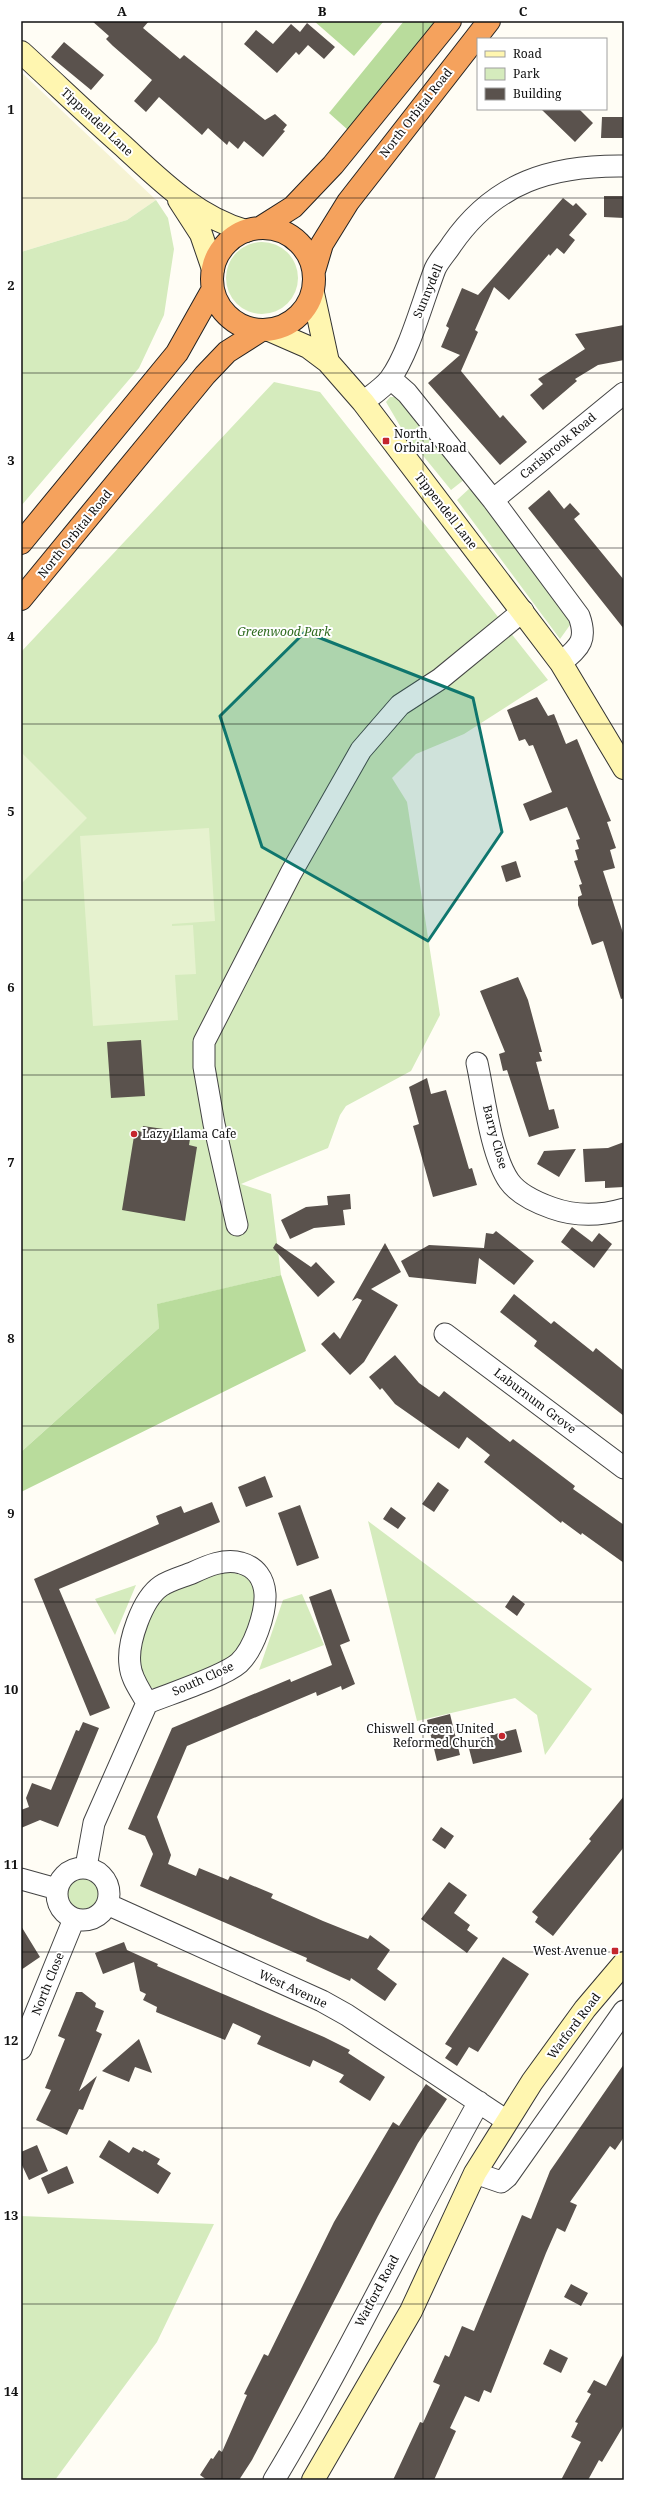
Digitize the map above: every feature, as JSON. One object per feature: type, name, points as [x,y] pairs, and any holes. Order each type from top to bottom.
[{"type":"highway","points":[[21,543],[177,353],[213,279],[219,253],[231,240],[293,207],[333,165],[450,21]]},
{"type":"highway","name":"North Orbital Road","points":[[314,271],[322,244],[348,202],[489,21]]},
{"type":"highway","points":[[213,279],[219,305],[229,318],[244,326],[265,330],[284,326],[297,318],[307,307],[313,293],[314,271],[310,257],[301,244],[282,232],[253,229]]},
{"type":"highway","name":"North Orbital Road","points":[[21,599],[205,375],[227,352],[265,330]]},
{"type":"street","name":"Tippendell Lane","points":[[21,52],[173,191],[227,226],[253,229]]},
{"type":"street","name":"Sunnydell","points":[[362,402],[391,378],[406,345],[436,267],[464,227],[496,198],[537,176],[581,168],[624,166]]},
{"type":"street","name":"Tippendell Lane","points":[[173,191],[201,234],[213,279]]},
{"type":"street","name":"Tippendell Lane","points":[[313,293],[328,362]]},
{"type":"street","name":"Tippendell Lane","points":[[265,330],[308,347],[328,362],[362,402],[561,663],[624,768]]},
{"type":"street","points":[[391,378],[407,393],[493,500],[579,616],[584,635],[581,642],[561,663]]},
{"type":"street","name":"Carisbrook Road","points":[[493,500],[624,393]]},
{"type":"street","points":[[237,1225],[210,1102],[204,1067],[204,1042],[291,873],[362,750],[390,714],[440,679],[523,612]]},
{"type":"street","name":"Barry Close","points":[[477,1063],[496,1148],[502,1168],[510,1182],[524,1194],[542,1204],[562,1211],[588,1215],[607,1214],[624,1209]]},
{"type":"street","name":"Laburnum Grove","points":[[445,1334],[624,1468]]},
{"type":"street","name":"South Close","points":[[229,1561],[241,1562],[251,1567],[264,1584],[265,1600],[264,1612],[246,1654],[239,1663],[226,1670],[147,1703],[133,1678],[130,1666],[129,1649],[146,1605],[153,1594],[162,1586],[208,1566],[229,1561]]},
{"type":"street","points":[[86,1867],[94,1823],[147,1703]]},
{"type":"street","points":[[86,1867],[101,1874],[106,1880],[110,1896],[107,1904],[97,1916],[90,1919],[74,1919],[68,1915],[59,1904],[57,1889],[64,1875],[74,1869],[86,1867]]},
{"type":"street","points":[[21,1879],[57,1889]]},
{"type":"street","name":"West Avenue","points":[[107,1904],[322,2001],[347,2015],[507,2121]]},
{"type":"street","name":"North Close","points":[[21,2049],[74,1919]]},
{"type":"street","name":"Watford Road","points":[[312,2480],[411,2311],[475,2173],[532,2082],[585,2008],[624,1963]]},
{"type":"street","points":[[475,2173],[501,2182],[507,2177],[624,2012]]},
{"type":"street","name":"Watford Road","points":[[274,2480],[301,2434],[443,2166],[479,2102]]},
{"type":"highlighted area","points":[[305,632],[473,698],[502,832],[428,941],[262,847],[220,716]]},
{"type":"shaded area","points":[[21,72],[156,200],[127,220],[21,252]]},
{"type":"green space","points":[[314,21],[384,21],[354,56]]},
{"type":"green space","points":[[404,21],[438,21],[348,130],[329,113]]},
{"type":"green space","points":[[156,200],[168,218],[174,249],[164,315],[139,368],[21,506],[21,252],[127,220]]},
{"type":"green space","points":[[262,242],[282,248],[292,258],[298,278],[292,298],[282,308],[262,314],[242,308],[232,298],[226,278],[232,258],[242,248]]},
{"type":"green space","name":"Greenwood Park","points":[[274,382],[320,392],[548,680],[464,734],[416,754],[392,778],[407,802],[440,1015],[411,1071],[346,1106],[340,1115],[328,1148],[241,1184],[271,1194],[281,1275],[158,1304],[159,1328],[21,1452],[21,652]]},
{"type":"green space","points":[[390,397],[398,397],[465,479],[451,490],[403,431],[386,402]]},
{"type":"green space","points":[[471,487],[568,616],[570,625],[560,639],[457,500]]},
{"type":"green space","points":[[21,752],[87,818],[21,884]]},
{"type":"green space","points":[[209,828],[215,921],[172,924],[172,926],[193,925],[196,974],[175,975],[178,1020],[93,1026],[80,836]]},
{"type":"green space","points":[[281,1275],[306,1351],[21,1492],[21,1452],[159,1328],[157,1304]]},
{"type":"green space","points":[[368,1521],[592,1689],[545,1755],[537,1715],[515,1698],[417,1721]]},
{"type":"green space","points":[[220,1570],[247,1576],[256,1591],[255,1613],[240,1651],[218,1667],[156,1689],[147,1686],[137,1666],[144,1620],[171,1588]]},
{"type":"green space","points":[[136,1585],[115,1635],[95,1599]]},
{"type":"green space","points":[[302,1594],[324,1645],[259,1670],[283,1600]]},
{"type":"green space","points":[[80,1877],[86,1877],[96,1884],[99,1893],[98,1899],[92,1906],[86,1909],[80,1909],[70,1902],[67,1896],[67,1890],[74,1880]]},
{"type":"green space","points":[[21,2216],[214,2224],[157,2342],[55,2480],[21,2480]]},
{"type":"building","points":[[92,21],[149,21],[143,28],[180,59],[184,55],[265,120],[275,114],[287,125],[283,130],[285,131],[263,157],[244,141],[238,149],[229,141],[227,145],[208,128],[202,135],[159,97],[146,112],[134,101],[152,80],[113,46],[106,39],[109,36]]},
{"type":"building","points":[[307,23],[335,47],[324,59],[308,45],[299,55],[296,52],[277,73],[244,44],[256,30],[273,44],[291,24],[300,32]]},
{"type":"building","points":[[64,42],[104,75],[91,90],[51,57]]},
{"type":"building","points":[[542,110],[580,110],[593,123],[575,142]]},
{"type":"building","points":[[602,117],[624,117],[624,138],[601,138]]},
{"type":"building","points":[[604,196],[624,196],[624,218],[604,217]]},
{"type":"building","points":[[563,198],[573,206],[576,203],[587,214],[569,235],[575,240],[564,254],[557,248],[550,256],[549,254],[509,300],[494,287],[475,330],[478,332],[461,371],[500,418],[503,415],[527,442],[500,465],[428,383],[460,355],[441,347],[449,328],[446,326],[462,288],[478,295]]},
{"type":"building","points":[[624,325],[624,360],[598,365],[575,379],[577,381],[543,410],[530,395],[543,384],[538,379],[585,349],[575,334]]},
{"type":"building","points":[[549,490],[564,509],[570,503],[580,514],[574,519],[624,580],[624,629],[528,508]]},
{"type":"building","points":[[537,697],[548,716],[554,714],[566,744],[577,739],[611,821],[607,822],[616,848],[610,850],[615,868],[603,871],[624,936],[624,998],[621,999],[603,941],[592,945],[578,905],[578,897],[582,895],[579,885],[582,884],[574,861],[578,860],[575,850],[579,849],[576,840],[580,839],[567,807],[530,821],[523,804],[552,792],[533,745],[529,746],[525,739],[519,741],[507,710]]},
{"type":"building","points":[[516,861],[521,877],[506,882],[501,866]]},
{"type":"building","points":[[518,977],[528,1000],[542,1052],[539,1052],[542,1061],[536,1062],[549,1110],[554,1109],[559,1128],[529,1137],[507,1070],[503,1071],[499,1054],[505,1052],[480,991]]},
{"type":"building","points":[[141,1040],[145,1096],[111,1098],[107,1042]]},
{"type":"building","points":[[427,1078],[431,1094],[446,1090],[469,1169],[472,1168],[477,1185],[433,1197],[413,1126],[419,1124],[409,1087]]},
{"type":"building","points":[[143,1126],[191,1133],[189,1145],[197,1147],[185,1221],[122,1210],[135,1130],[142,1132]]},
{"type":"building","points":[[624,1142],[624,1187],[605,1188],[605,1181],[585,1182],[583,1149],[608,1148]]},
{"type":"building","points":[[576,1149],[559,1177],[537,1164],[544,1151]]},
{"type":"building","points":[[350,1194],[351,1209],[343,1210],[345,1225],[314,1228],[290,1239],[281,1220],[306,1207],[328,1205],[327,1196]]},
{"type":"building","points":[[572,1227],[592,1242],[599,1233],[612,1244],[594,1268],[561,1242]]},
{"type":"building","points":[[496,1231],[534,1261],[514,1285],[479,1258],[476,1284],[409,1277],[401,1261],[429,1245],[484,1248],[486,1233],[493,1234]]},
{"type":"building","points":[[276,1243],[311,1267],[316,1262],[335,1282],[318,1297],[273,1248]]},
{"type":"building","points":[[385,1243],[401,1272],[371,1289],[398,1305],[364,1362],[350,1375],[321,1344],[334,1332],[340,1339],[362,1300],[357,1298],[352,1301]]},
{"type":"building","points":[[514,1294],[551,1324],[554,1321],[593,1352],[596,1348],[624,1371],[624,1416],[534,1346],[537,1341],[500,1312]]},
{"type":"building","points":[[395,1355],[419,1383],[439,1397],[444,1391],[510,1442],[513,1439],[575,1486],[573,1489],[624,1525],[624,1563],[582,1533],[581,1535],[562,1521],[561,1523],[484,1462],[490,1455],[467,1437],[459,1449],[395,1404],[382,1388],[380,1390],[369,1377]]},
{"type":"building","points":[[265,1476],[273,1497],[246,1507],[238,1487]]},
{"type":"building","points":[[438,1482],[449,1490],[434,1512],[422,1504]]},
{"type":"building","points":[[212,1502],[220,1522],[59,1589],[110,1708],[90,1716],[34,1579],[159,1524],[156,1516],[181,1506],[184,1513]]},
{"type":"building","points":[[300,1505],[319,1558],[297,1566],[278,1513]]},
{"type":"building","points":[[391,1507],[406,1518],[398,1529],[383,1519]]},
{"type":"building","points":[[331,1589],[350,1641],[340,1645],[355,1684],[342,1690],[341,1686],[317,1696],[316,1692],[187,1746],[157,1817],[171,1855],[168,1864],[196,1876],[199,1868],[228,1880],[230,1876],[273,1894],[271,1898],[323,1921],[368,1939],[370,1935],[390,1950],[377,1969],[397,1984],[385,2001],[351,1978],[350,1981],[306,1961],[307,1958],[140,1886],[153,1854],[145,1836],[128,1829],[172,1728],[290,1679],[291,1682],[332,1665],[309,1597]]},
{"type":"building","points":[[513,1595],[525,1604],[517,1616],[505,1607]]},
{"type":"building","points":[[450,1714],[460,1755],[437,1761],[427,1720]]},
{"type":"building","points":[[83,1722],[99,1728],[58,1827],[40,1820],[21,1828],[21,1810],[29,1807],[26,1798],[32,1783],[51,1790],[76,1730],[79,1731]]},
{"type":"building","points":[[516,1729],[522,1752],[473,1764],[467,1741]]},
{"type":"building","points":[[624,1796],[624,1847],[553,1936],[535,1922],[538,1917],[532,1912],[591,1841],[589,1839]]},
{"type":"building","points":[[441,1827],[454,1836],[445,1849],[432,1840]]},
{"type":"building","points":[[449,1882],[467,1895],[454,1913],[470,1925],[467,1930],[478,1938],[467,1953],[421,1919]]},
{"type":"building","points":[[21,1926],[40,1957],[21,1970]]},
{"type":"building","points":[[124,1942],[127,1950],[158,1964],[157,1966],[324,2037],[350,2050],[348,2053],[385,2077],[370,2101],[339,2082],[344,2075],[313,2060],[310,2067],[257,2044],[261,2036],[233,2023],[225,2040],[156,2012],[157,2007],[143,2000],[146,1994],[140,1991],[134,1962],[103,1974],[95,1953]]},
{"type":"building","points":[[503,1957],[529,1974],[478,2052],[469,2047],[457,2066],[445,2058],[452,2048],[445,2044]]},
{"type":"building","points":[[76,1992],[82,1992],[96,2003],[95,2007],[104,2011],[96,2031],[102,2034],[79,2091],[97,2076],[83,2110],[79,2109],[67,2135],[36,2120],[51,2090],[45,2088],[65,2039],[58,2036]]},
{"type":"building","points":[[139,2039],[152,2073],[135,2067],[129,2082],[102,2071]]},
{"type":"building","points":[[624,2064],[624,2137],[615,2150],[610,2146],[570,2202],[577,2205],[565,2232],[557,2228],[491,2393],[484,2390],[479,2402],[465,2396],[450,2428],[456,2431],[434,2480],[393,2480],[420,2422],[423,2423],[440,2385],[433,2382],[445,2355],[449,2357],[462,2326],[474,2331],[522,2215],[531,2219],[550,2171]]},
{"type":"building","points":[[426,2084],[447,2099],[418,2143],[378,2216],[252,2460],[239,2480],[207,2480],[200,2475],[211,2458],[213,2459],[219,2450],[222,2452],[247,2395],[244,2394],[264,2354],[268,2356],[334,2222],[393,2122],[399,2126]]},
{"type":"building","points":[[109,2140],[129,2153],[133,2147],[143,2152],[144,2150],[160,2159],[157,2164],[171,2173],[158,2194],[99,2157]]},
{"type":"building","points":[[37,2145],[48,2171],[29,2180],[21,2163],[21,2152]]},
{"type":"building","points":[[67,2166],[74,2183],[48,2194],[41,2178]]},
{"type":"building","points":[[571,2284],[588,2293],[581,2306],[564,2297]]},
{"type":"building","points":[[550,2349],[568,2358],[561,2373],[543,2364]]},
{"type":"building","points":[[624,2352],[624,2425],[602,2462],[599,2460],[588,2480],[561,2480],[581,2442],[571,2437],[578,2423],[575,2422],[591,2394],[587,2392],[594,2380],[606,2386]]},
{"type":"place","name":"North Orbital Road","points":[[386,441]]},
{"type":"place","name":"Lazy Llama Cafe","points":[[134,1134]]},
{"type":"place","name":"Chiswell Green United Reformed Church","points":[[502,1736]]},
{"type":"place","name":"West Avenue","points":[[615,1951]]}]
